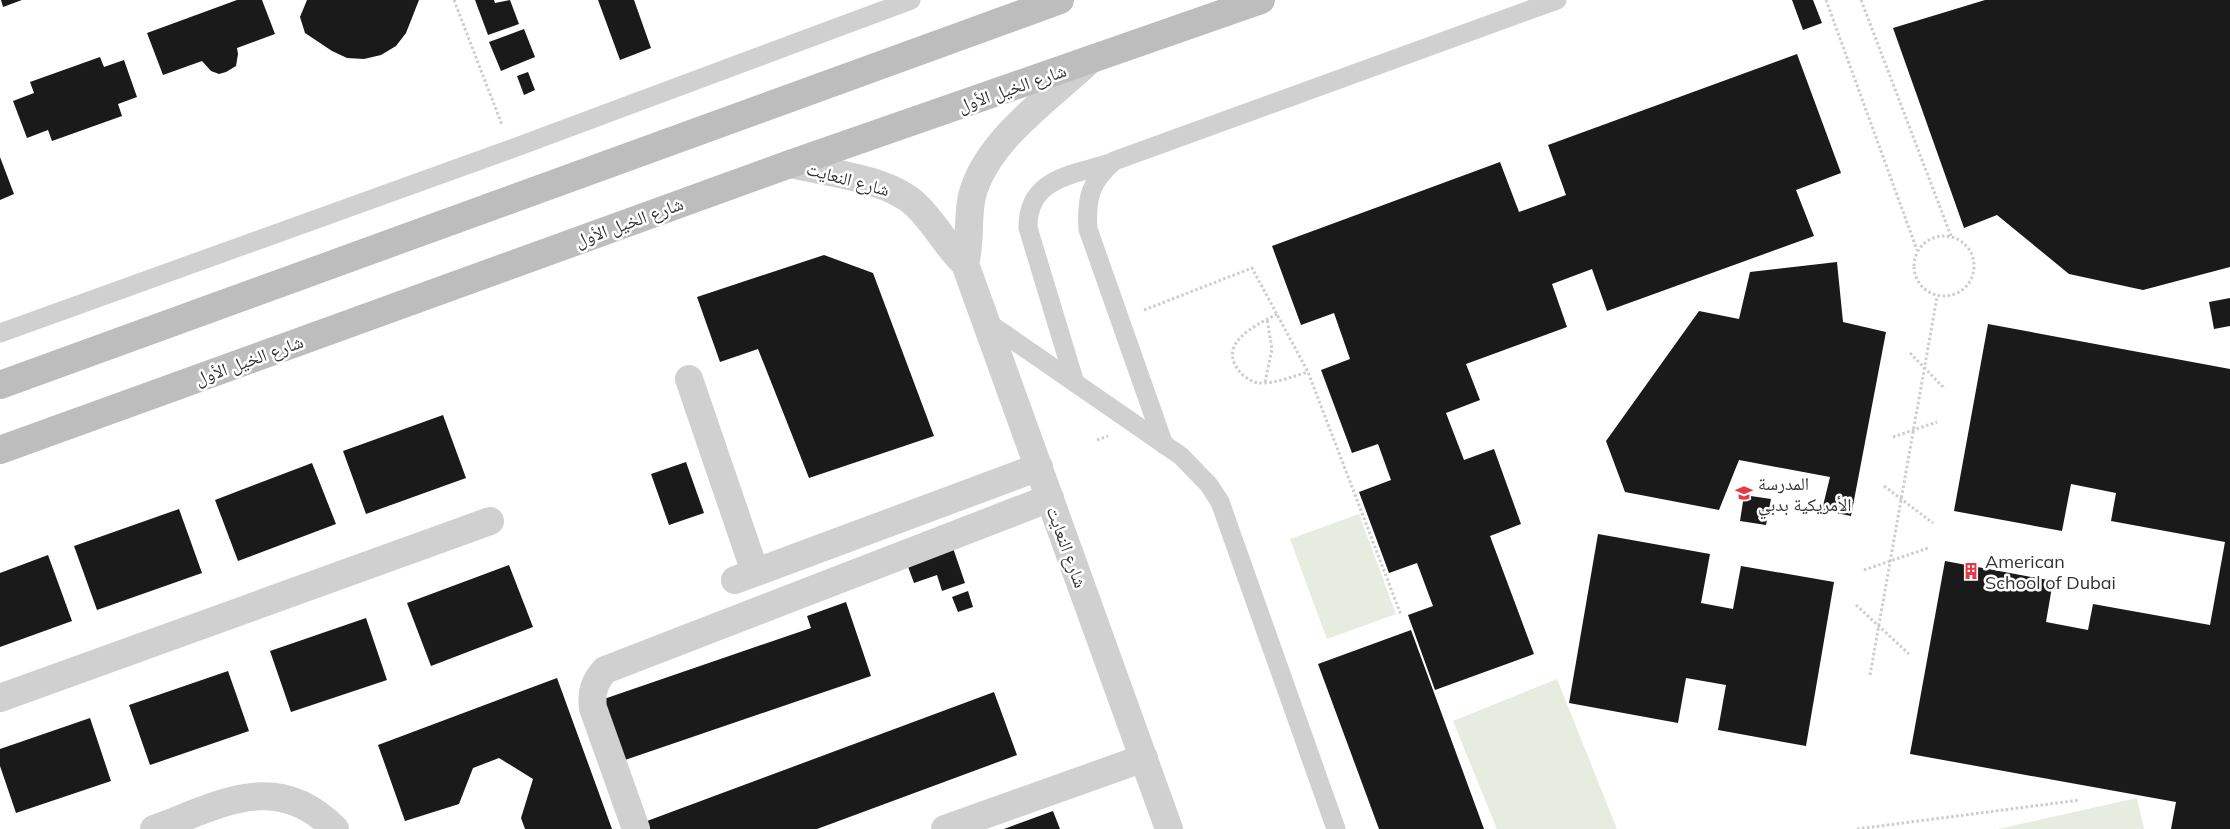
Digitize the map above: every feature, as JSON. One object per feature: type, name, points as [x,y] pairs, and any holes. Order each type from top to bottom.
[{"type":"main road","points":[[0,385],[1060,0]]},
{"type":"main road","name":"شارع الخيل الأول","points":[[0,450],[790,164],[1261,0]]},
{"type":"street","points":[[965,264],[970,239],[972,199],[984,166],[1007,136],[1089,61]]},
{"type":"street","name":"شارع النعايت","points":[[790,164],[881,185],[900,193],[926,215],[946,245],[965,264],[1169,829]]},
{"type":"street","points":[[689,379],[745,576],[1038,467]]},
{"type":"street","points":[[636,829],[591,698],[593,687],[605,670],[1050,498]]},
{"type":"street","points":[[0,698],[490,521]]},
{"type":"street","points":[[945,829],[1144,758]]},
{"type":"street","points":[[154,829],[230,802],[253,796],[277,796],[300,802],[320,814],[335,829]]},
{"type":"lane","points":[[0,333],[511,148],[911,0]]},
{"type":"lane","points":[[1075,383],[1028,228],[1028,218],[1034,198],[1048,184],[1557,0]]},
{"type":"lane","points":[[1114,161],[1094,183],[1086,205],[1088,229],[1164,445]]},
{"type":"lane","points":[[987,322],[1164,445],[1196,470],[1220,502],[1336,829]]},
{"type":"path","points":[[454,0],[511,148]]},
{"type":"path","points":[[1826,0],[1917,250]]},
{"type":"path","points":[[1861,0],[1951,236]]},
{"type":"path","points":[[1938,236],[1951,236],[1965,244],[1974,257],[1974,274],[1966,288],[1953,296],[1937,297],[1924,290],[1915,279],[1913,264],[1917,250],[1926,241],[1938,236]]},
{"type":"path","points":[[1120,320],[1252,268],[1308,372],[1401,615]]},
{"type":"path","points":[[1870,675],[1937,297]]},
{"type":"path","points":[[1277,314],[1247,330],[1233,350],[1234,361],[1244,377],[1256,383],[1265,383],[1308,372]]},
{"type":"path","points":[[1265,383],[1272,350],[1267,319]]},
{"type":"path","points":[[1910,353],[1945,389]]},
{"type":"path","points":[[1097,440],[1113,434],[1126,418]]},
{"type":"path","points":[[1893,437],[1937,422]]},
{"type":"path","points":[[1884,486],[1932,523]]},
{"type":"path","points":[[1864,570],[1928,548]]},
{"type":"path","points":[[1856,605],[1910,654]]},
{"type":"path","points":[[1857,829],[2080,800]]},
{"type":"shaded area","points":[[1359,514],[1396,614],[1327,639],[1290,539]]},
{"type":"shaded area","points":[[1557,679],[1617,829],[1497,829],[1453,721]]},
{"type":"shaded area","points":[[2137,798],[2144,829],[1998,829]]},
{"type":"building","points":[[1,0],[22,0],[3,7]]},
{"type":"building","points":[[237,0],[262,0],[275,34],[237,48],[236,66],[226,72],[219,74],[211,71],[202,61],[163,75],[147,33]]},
{"type":"building","points":[[307,0],[419,0],[406,33],[396,46],[381,55],[364,59],[347,58],[332,51],[305,33],[300,17]]},
{"type":"building","points":[[475,0],[494,0],[495,3],[510,0],[519,24],[488,35]]},
{"type":"building","points":[[598,0],[634,0],[651,48],[620,60]]},
{"type":"building","points":[[1792,0],[1813,0],[1822,23],[1803,30]]},
{"type":"building","points":[[1985,0],[2230,0],[2230,267],[2143,290],[2069,274],[1997,215],[1964,228],[1893,28]]},
{"type":"building","points":[[524,29],[535,57],[501,71],[489,42]]},
{"type":"building","points":[[1797,54],[1841,173],[1796,190],[1814,236],[1607,311],[1592,269],[1552,284],[1567,327],[1466,364],[1480,400],[1446,413],[1464,460],[1494,449],[1521,524],[1490,536],[1534,654],[1435,690],[1408,615],[1433,606],[1417,563],[1389,573],[1359,492],[1391,480],[1378,444],[1352,453],[1321,370],[1350,359],[1334,313],[1301,325],[1272,246],[1500,162],[1519,212],[1566,195],[1548,145]]},
{"type":"building","points":[[100,57],[104,67],[124,60],[137,97],[118,104],[122,116],[52,141],[48,130],[27,138],[13,101],[34,93],[30,82]]},
{"type":"building","points":[[528,72],[535,90],[524,95],[517,76]]},
{"type":"building","points":[[0,157],[14,194],[0,200]]},
{"type":"building","points":[[824,255],[873,273],[934,436],[809,478],[758,349],[720,362],[697,297]]},
{"type":"building","points":[[1837,262],[1843,322],[1886,332],[1851,516],[1822,510],[1830,477],[1739,460],[1719,510],[1625,492],[1606,441],[1699,311],[1739,319],[1750,272]]},
{"type":"building","points":[[2230,298],[2230,326],[2214,329],[2209,302]]},
{"type":"building","name":"American School of Dubai","points":[[1988,324],[2230,369],[2230,829],[2171,829],[2176,802],[1910,754],[1945,561],[2053,581],[2046,622],[2088,630],[2093,604],[2210,625],[2225,542],[2111,521],[2116,493],[2071,484],[2062,531],[1954,511]]},
{"type":"building","points":[[443,415],[466,478],[366,514],[343,451]]},
{"type":"building","points":[[686,462],[704,513],[669,525],[651,474]]},
{"type":"building","points":[[312,463],[336,524],[238,561],[215,500]]},
{"type":"building","points":[[1744,495],[1771,499],[1766,525],[1740,521]]},
{"type":"building","points":[[179,509],[202,573],[97,610],[74,546]]},
{"type":"building","points":[[1598,534],[1710,554],[1701,603],[1733,609],[1741,566],[1834,582],[1806,746],[1718,730],[1726,685],[1686,678],[1678,723],[1569,703]]},
{"type":"building","points":[[953,548],[965,583],[942,591],[937,575],[914,583],[907,564]]},
{"type":"building","points":[[48,555],[72,621],[0,647],[0,573]]},
{"type":"building","points":[[509,565],[533,627],[431,666],[407,603]]},
{"type":"building","points":[[968,591],[973,607],[958,612],[952,597]]},
{"type":"building","points":[[846,602],[871,676],[622,761],[601,700],[811,628],[807,616]]},
{"type":"building","points":[[366,618],[387,680],[291,712],[270,651]]},
{"type":"building","points":[[1411,630],[1484,829],[1379,829],[1318,664]]},
{"type":"building","points":[[228,671],[249,731],[150,765],[129,705]]},
{"type":"building","points":[[557,678],[612,829],[525,829],[521,818],[533,779],[499,758],[473,768],[459,804],[405,821],[378,745]]},
{"type":"building","points":[[994,692],[1017,755],[817,829],[650,829],[647,821]]},
{"type":"building","points":[[90,718],[111,781],[16,813],[0,766],[0,749]]},
{"type":"building","points":[[1053,811],[1060,829],[1004,829]]},
{"type":"place","name":"المدرسة الأمريكية بدبي","points":[[1744,493]]},
{"type":"place","name":"American School of Dubai","points":[[1971,571]]}]
